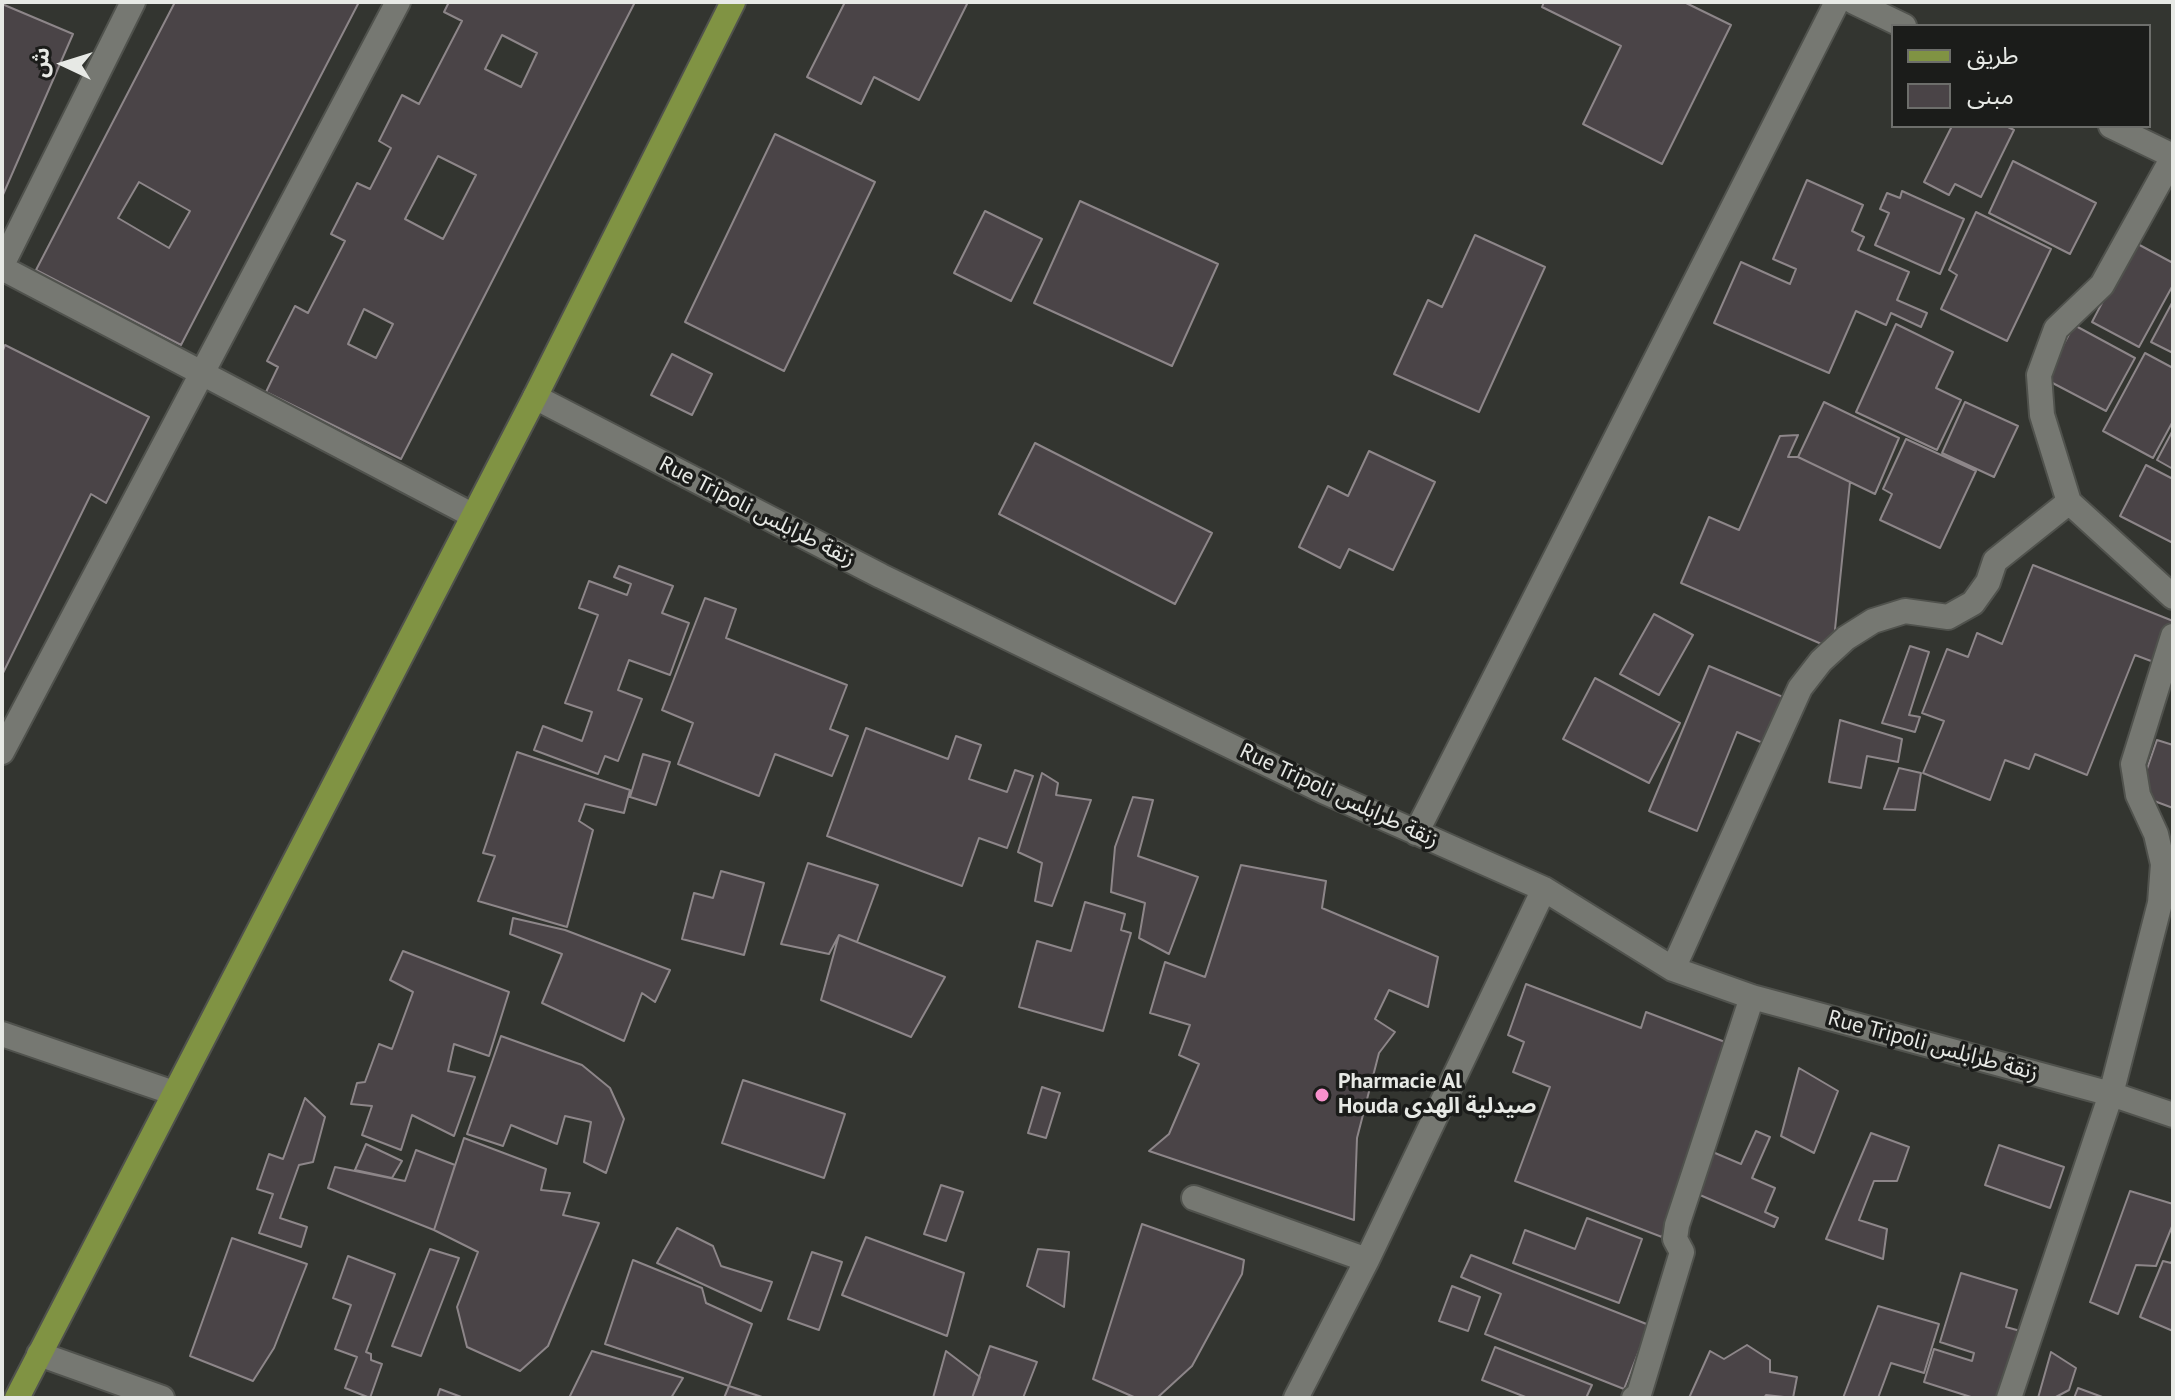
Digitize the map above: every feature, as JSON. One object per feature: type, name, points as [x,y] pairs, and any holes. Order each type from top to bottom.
[{"type":"main road","points":[[17,1398],[535,397],[733,2]]},
{"type":"street","points":[[133,2],[2,266],[472,515]]},
{"type":"street","points":[[2,752],[204,375],[398,2]]},
{"type":"street","points":[[1416,833],[1837,2]]},
{"type":"street","points":[[1854,2],[1900,24]]},
{"type":"street","points":[[2115,128],[2173,156],[2102,285],[2056,329],[2039,375],[2042,415],[2069,502],[2173,597]]},
{"type":"street","name":"Rue Tripoli زنقة طرابلس","points":[[535,397],[881,576],[1416,833],[1544,889],[1673,969],[1752,997],[2111,1094],[2173,1115]]},
{"type":"street","points":[[1673,969],[1800,688],[1821,661],[1846,638],[1873,621],[1905,611],[1948,617],[1973,603],[1988,582],[1995,561],[2069,502]]},
{"type":"street","points":[[2009,1398],[2111,1094],[2160,903],[2163,864],[2156,834],[2138,795],[2133,764],[2173,636]]},
{"type":"street","points":[[1296,1398],[1367,1260],[1544,889]]},
{"type":"street","points":[[1634,1398],[1639,1394],[1682,1252],[1675,1239],[1677,1225],[1752,997]]},
{"type":"street","points":[[2,1034],[174,1093]]},
{"type":"street","points":[[1194,1198],[1367,1260]]},
{"type":"street","points":[[39,1354],[162,1398]]},
{"type":"building","points":[[175,2],[359,2],[181,345],[36,270]],"holes":[[[139,182],[190,211],[169,248],[118,218]]]},
{"type":"building","points":[[449,2],[635,2],[401,459],[266,392],[278,367],[267,361],[295,306],[308,313],[345,241],[331,234],[357,183],[370,189],[391,148],[379,141],[402,95],[419,104],[462,21],[444,12]],"holes":[[[502,35],[537,53],[521,87],[485,69]],[[438,156],[476,175],[443,239],[405,219]],[[364,309],[393,324],[376,358],[348,344]]]},
{"type":"building","points":[[845,2],[968,2],[919,100],[874,77],[861,104],[807,77]]},
{"type":"building","points":[[1544,2],[1684,2],[1731,25],[1662,164],[1583,124],[1621,46],[1542,7]]},
{"type":"building","points":[[2,4],[73,34],[2,197]]},
{"type":"building","points":[[1951,128],[2014,130],[1981,197],[1955,184],[1949,195],[1924,182]]},
{"type":"building","points":[[775,134],[875,182],[784,371],[685,322]]},
{"type":"building","points":[[2013,161],[2096,203],[2070,254],[1989,213]]},
{"type":"building","points":[[1807,180],[1863,205],[1852,231],[1864,237],[1858,250],[1909,272],[1897,300],[1927,313],[1921,327],[1891,313],[1886,325],[1856,311],[1829,373],[1714,323],[1741,262],[1790,284],[1796,269],[1773,259]]},
{"type":"building","points":[[1902,191],[1964,219],[1940,274],[1875,245],[1889,213],[1880,209],[1887,193],[1900,198]]},
{"type":"building","points":[[1080,201],[1218,264],[1172,366],[1034,303]]},
{"type":"building","points":[[985,211],[1042,239],[1011,301],[954,273]]},
{"type":"building","points":[[1976,212],[2051,249],[2007,341],[1941,309],[1957,275],[1949,270]]},
{"type":"building","points":[[1475,235],[1545,267],[1479,412],[1394,374],[1428,300],[1442,307]]},
{"type":"building","points":[[2134,242],[2173,263],[2173,285],[2139,347],[2092,322]]},
{"type":"building","points":[[2173,301],[2173,353],[2151,342]]},
{"type":"building","points":[[1896,324],[1953,352],[1936,388],[1961,400],[1937,450],[1856,412]]},
{"type":"building","points":[[2074,325],[2135,358],[2106,411],[2045,379]]},
{"type":"building","points":[[5,345],[149,417],[106,503],[91,494],[2,675],[2,353]]},
{"type":"building","points":[[2145,353],[2173,368],[2173,421],[2153,458],[2103,431]]},
{"type":"building","points":[[672,354],[712,374],[692,415],[651,395]]},
{"type":"building","points":[[1824,402],[1899,438],[1875,494],[1798,457]]},
{"type":"building","points":[[1965,402],[2018,426],[1994,477],[1942,453]]},
{"type":"building","points":[[2173,430],[2173,469],[2157,460]]},
{"type":"building","points":[[1798,435],[1788,457],[1798,457],[1850,482],[1833,649],[1681,583],[1709,517],[1739,530],[1780,436]]},
{"type":"building","points":[[1906,439],[1976,471],[1940,548],[1880,520],[1892,494],[1883,489]]},
{"type":"building","points":[[1035,443],[1212,533],[1175,604],[999,514]]},
{"type":"building","points":[[1369,451],[1435,482],[1393,570],[1349,549],[1340,568],[1299,547],[1328,486],[1348,496]]},
{"type":"building","points":[[2146,465],[2173,479],[2173,543],[2120,516]]},
{"type":"building","points":[[2033,565],[2173,621],[2173,629],[2159,664],[2135,655],[2087,775],[2035,754],[2029,769],[2005,760],[1990,800],[1923,773],[1944,721],[1922,713],[1947,649],[1968,657],[1977,633],[2002,644]]},
{"type":"building","points":[[619,566],[673,586],[662,613],[689,623],[670,675],[629,660],[618,690],[642,699],[618,761],[605,756],[598,774],[534,750],[543,726],[582,741],[592,712],[565,703],[598,615],[579,608],[589,581],[627,595],[631,584],[614,577]]},
{"type":"building","points":[[705,598],[736,609],[726,638],[847,685],[830,729],[848,736],[832,776],[775,754],[759,796],[678,764],[693,723],[662,710]]},
{"type":"building","points":[[1654,614],[1693,635],[1659,695],[1620,674]]},
{"type":"building","points":[[1910,646],[1929,652],[1909,715],[1920,717],[1915,732],[1882,723]]},
{"type":"building","points":[[1709,666],[1783,697],[1763,743],[1737,732],[1697,831],[1649,811]]},
{"type":"building","points":[[1595,678],[1680,723],[1649,783],[1563,739]]},
{"type":"building","points":[[1840,720],[1902,739],[1898,762],[1867,756],[1861,788],[1829,782]]},
{"type":"building","points":[[866,728],[948,759],[956,736],[981,745],[969,779],[1007,792],[1015,770],[1033,776],[1007,848],[979,838],[962,886],[827,836]]},
{"type":"building","points":[[2157,740],[2173,745],[2173,808],[2138,795]]},
{"type":"building","points":[[517,752],[630,790],[624,813],[585,804],[579,821],[593,830],[567,927],[478,901],[495,856],[483,853]]},
{"type":"building","points":[[643,754],[670,762],[656,805],[630,797]]},
{"type":"building","points":[[1899,768],[1921,773],[1915,810],[1884,809]]},
{"type":"building","points":[[1042,773],[1058,783],[1056,795],[1091,800],[1052,906],[1035,901],[1042,863],[1018,852]]},
{"type":"building","points":[[1133,797],[1153,800],[1138,856],[1198,877],[1169,954],[1139,938],[1145,903],[1111,892],[1115,847]]},
{"type":"building","points":[[808,863],[878,885],[857,942],[839,935],[829,954],[781,944]]},
{"type":"building","points":[[1241,865],[1326,881],[1322,908],[1438,957],[1428,1007],[1389,990],[1375,1019],[1395,1032],[1379,1053],[1357,1138],[1354,1220],[1149,1151],[1169,1134],[1199,1064],[1179,1055],[1190,1025],[1150,1013],[1165,962],[1205,977]]},
{"type":"building","points":[[721,871],[764,883],[744,955],[682,939],[694,893],[713,898]]},
{"type":"building","points":[[1085,902],[1125,914],[1121,930],[1131,933],[1103,1031],[1019,1007],[1037,941],[1071,951]]},
{"type":"building","points":[[513,918],[565,930],[670,970],[655,1002],[642,993],[624,1041],[542,1003],[562,954],[510,934]]},
{"type":"building","points":[[839,935],[945,977],[911,1037],[821,1000]]},
{"type":"building","points":[[403,951],[509,992],[489,1056],[454,1044],[448,1071],[475,1077],[454,1136],[412,1115],[401,1150],[362,1135],[372,1106],[351,1104],[357,1083],[365,1082],[379,1044],[392,1049],[413,992],[390,980]]},
{"type":"building","points":[[1526,984],[1641,1028],[1646,1012],[1733,1045],[1662,1237],[1515,1181],[1550,1087],[1513,1072],[1524,1042],[1508,1035]]},
{"type":"building","points":[[501,1036],[582,1065],[610,1088],[624,1119],[606,1173],[584,1162],[591,1122],[565,1116],[557,1144],[511,1125],[503,1146],[467,1134]]},
{"type":"building","points":[[1799,1068],[1838,1091],[1814,1153],[1781,1136]]},
{"type":"building","points":[[743,1080],[845,1114],[824,1178],[722,1143]]},
{"type":"building","points":[[1042,1087],[1060,1093],[1046,1138],[1028,1133]]},
{"type":"building","points":[[305,1098],[325,1117],[313,1162],[299,1165],[280,1218],[307,1227],[301,1247],[259,1233],[273,1194],[257,1189],[269,1154],[283,1159]]},
{"type":"building","points":[[1756,1131],[1770,1137],[1752,1178],[1775,1188],[1765,1212],[1778,1218],[1774,1227],[1693,1192],[1708,1150],[1741,1164]]},
{"type":"building","points":[[1871,1133],[1909,1147],[1897,1181],[1874,1181],[1859,1220],[1887,1229],[1883,1259],[1826,1239]]},
{"type":"building","points":[[464,1138],[546,1169],[541,1190],[570,1193],[563,1215],[599,1223],[548,1346],[520,1371],[467,1347],[457,1307],[478,1252],[434,1230]]},
{"type":"building","points":[[366,1144],[402,1161],[392,1178],[355,1170]]},
{"type":"building","points":[[1999,1145],[2064,1167],[2050,1208],[1985,1185]]},
{"type":"building","points":[[416,1150],[455,1165],[434,1230],[328,1188],[335,1167],[405,1181]]},
{"type":"building","points":[[941,1185],[963,1192],[946,1241],[924,1234]]},
{"type":"building","points":[[2130,1191],[2173,1204],[2173,1224],[2156,1266],[2136,1265],[2118,1314],[2090,1302]]},
{"type":"building","points":[[1587,1218],[1642,1239],[1619,1303],[1513,1263],[1525,1230],[1575,1249]]},
{"type":"building","points":[[1142,1224],[1244,1260],[1242,1274],[1192,1366],[1157,1398],[1136,1398],[1093,1379]]},
{"type":"building","points":[[677,1228],[713,1246],[721,1266],[772,1282],[761,1311],[657,1263]]},
{"type":"building","points":[[866,1237],[964,1273],[947,1336],[842,1295]]},
{"type":"building","points":[[232,1238],[307,1264],[274,1348],[253,1381],[190,1356]]},
{"type":"building","points":[[430,1249],[459,1258],[421,1356],[392,1346]]},
{"type":"building","points":[[1038,1249],[1069,1252],[1064,1307],[1027,1286]]},
{"type":"building","points":[[812,1252],[842,1262],[819,1330],[788,1319]]},
{"type":"building","points":[[1471,1255],[1649,1325],[1624,1389],[1485,1334],[1501,1294],[1461,1277]]},
{"type":"building","points":[[348,1256],[395,1274],[366,1352],[371,1354],[371,1360],[382,1364],[370,1398],[345,1388],[357,1357],[335,1349],[351,1305],[333,1298]]},
{"type":"building","points":[[2173,1259],[2173,1331],[2140,1317],[2163,1261],[2171,1263]]},
{"type":"building","points":[[633,1260],[702,1288],[706,1303],[752,1324],[729,1386],[605,1344]]},
{"type":"building","points":[[1961,1273],[2017,1290],[2006,1327],[2024,1332],[2003,1398],[1974,1398],[1924,1382],[1934,1349],[1972,1361],[1974,1353],[1940,1342]]},
{"type":"building","points":[[1452,1286],[1480,1297],[1468,1331],[1439,1321]]},
{"type":"building","points":[[1878,1306],[1939,1324],[1924,1373],[1891,1363],[1878,1398],[1843,1398]]},
{"type":"building","points":[[1747,1345],[1770,1360],[1770,1372],[1797,1377],[1793,1398],[1766,1395],[1764,1398],[1689,1398],[1710,1351],[1724,1359]]},
{"type":"building","points":[[990,1346],[1037,1362],[1023,1398],[972,1398]]},
{"type":"building","points":[[1495,1347],[1592,1385],[1586,1398],[1528,1398],[1482,1380]]},
{"type":"building","points":[[592,1351],[683,1378],[671,1398],[569,1398]]},
{"type":"building","points":[[946,1351],[980,1377],[972,1398],[933,1398]]},
{"type":"building","points":[[2051,1352],[2076,1368],[2069,1390],[2054,1398],[2038,1398]]},
{"type":"building","points":[[729,1386],[765,1398],[724,1398]]},
{"type":"building","points":[[2078,1388],[2105,1398],[2074,1398]]},
{"type":"building","points":[[440,1389],[464,1398],[437,1398]]},
{"type":"place","name":"Pharmacie Al Houda صيدلية الهدى","points":[[1322,1095]]}]
